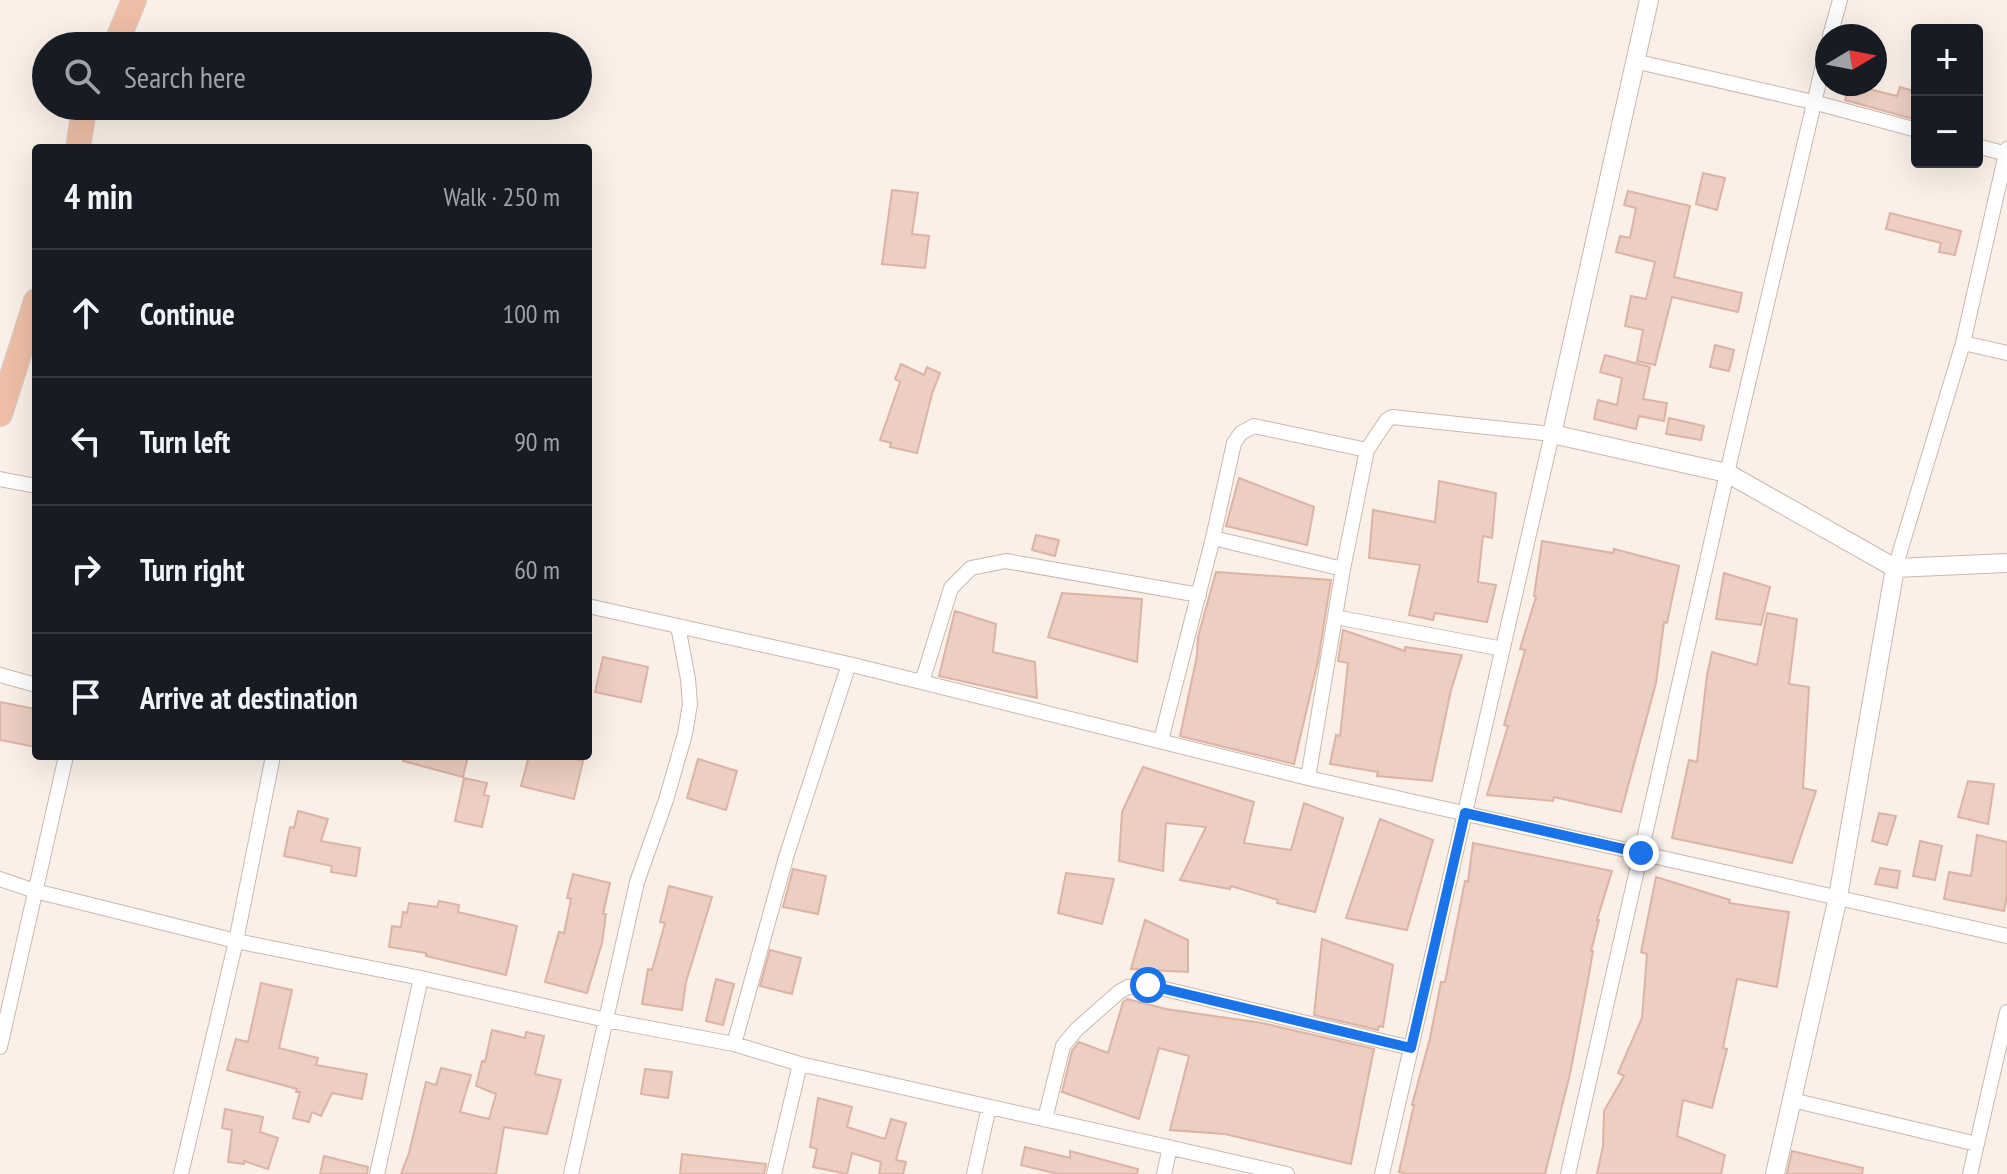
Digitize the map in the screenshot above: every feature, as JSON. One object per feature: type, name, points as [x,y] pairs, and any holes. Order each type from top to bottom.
[{"type":"highway","points":[[121,32],[130,11]]},
{"type":"highway","points":[[79,144],[82,120]]},
{"type":"highway","points":[[0,414],[32,314]]},
{"type":"street","points":[[1382,1174],[1649,0]]},
{"type":"street","points":[[1833,24],[1840,0]]},
{"type":"street","points":[[1634,61],[1813,102],[1911,128]]},
{"type":"street","points":[[1568,1174],[1815,94]]},
{"type":"street","points":[[1775,1174],[1838,897],[1895,568],[1963,343],[2007,152],[1983,147]]},
{"type":"street","points":[[1963,343],[2007,353]]},
{"type":"street","points":[[1308,778],[1343,569],[1367,450],[1392,417],[1552,434],[1727,473],[1895,568],[2007,563]]},
{"type":"street","points":[[1161,740],[1234,443],[1241,433],[1254,426],[1367,450]]},
{"type":"street","points":[[0,479],[32,485]]},
{"type":"street","points":[[1213,538],[1343,569]]},
{"type":"street","points":[[922,682],[951,588],[971,568],[1006,561],[1199,595]]},
{"type":"street","points":[[592,607],[849,664],[1308,778],[2007,936]]},
{"type":"street","points":[[1335,617],[1503,649]]},
{"type":"street","points":[[571,1174],[637,882],[666,800],[690,704],[678,626]]},
{"type":"street","points":[[734,1044],[787,854],[849,664]]},
{"type":"street","points":[[0,675],[32,684]]},
{"type":"street","points":[[0,1047],[65,760]]},
{"type":"street","points":[[181,1174],[236,941],[272,760]]},
{"type":"street","points":[[0,879],[35,891],[236,941],[421,978],[606,1020],[734,1044],[800,1064],[1287,1174]]},
{"type":"street","points":[[377,1174],[421,978]]},
{"type":"street","points":[[1045,1119],[1063,1046],[1076,1030],[1128,987],[1148,985],[1411,1048]]},
{"type":"street","points":[[1970,1174],[2007,1012]]},
{"type":"street","points":[[774,1174],[800,1064]]},
{"type":"street","points":[[1792,1100],[1977,1144]]},
{"type":"street","points":[[974,1174],[989,1107]]},
{"type":"street","points":[[1164,1174],[1170,1147]]},
{"type":"building","points":[[1900,87],[1911,90],[1911,118],[1845,100],[1846,96],[1887,96],[1887,94],[1897,96]]},
{"type":"building","points":[[1703,173],[1725,178],[1717,210],[1696,204]]},
{"type":"building","points":[[892,190],[918,193],[912,234],[929,236],[925,268],[882,264]]},
{"type":"building","points":[[1628,191],[1690,206],[1674,277],[1742,293],[1738,312],[1672,297],[1655,365],[1637,361],[1643,330],[1625,326],[1631,296],[1646,299],[1655,262],[1616,252],[1620,236],[1630,238],[1636,208],[1624,205]]},
{"type":"building","points":[[1890,213],[1961,231],[1955,255],[1939,252],[1941,243],[1886,229]]},
{"type":"building","points":[[1715,345],[1734,350],[1729,371],[1710,367]]},
{"type":"building","points":[[1605,355],[1650,367],[1643,399],[1667,403],[1664,421],[1639,416],[1636,429],[1594,419],[1598,400],[1617,405],[1622,378],[1600,372]]},
{"type":"building","points":[[901,364],[924,375],[927,367],[940,373],[917,453],[890,447],[891,443],[880,440],[900,382],[895,379]]},
{"type":"building","points":[[1669,418],[1704,426],[1701,440],[1666,434]]},
{"type":"building","points":[[1239,478],[1314,507],[1307,545],[1226,526]]},
{"type":"building","points":[[1439,481],[1496,493],[1492,538],[1483,536],[1478,582],[1496,585],[1487,622],[1435,613],[1433,620],[1409,615],[1420,565],[1369,558],[1373,510],[1435,522]]},
{"type":"building","points":[[1036,535],[1059,540],[1055,556],[1032,550]]},
{"type":"building","points":[[1542,541],[1613,553],[1614,549],[1679,566],[1667,623],[1664,622],[1656,683],[1621,812],[1554,797],[1553,801],[1487,795],[1508,726],[1504,725],[1525,650],[1520,649],[1536,597]]},
{"type":"building","points":[[1216,572],[1331,580],[1318,661],[1294,764],[1180,736],[1197,656],[1198,637]]},
{"type":"building","points":[[1724,573],[1770,587],[1761,625],[1716,619]]},
{"type":"building","points":[[1062,593],[1142,599],[1137,662],[1048,637]]},
{"type":"building","points":[[955,611],[996,624],[993,652],[1035,662],[1037,698],[939,676]]},
{"type":"building","points":[[1767,613],[1797,619],[1789,684],[1809,687],[1803,788],[1816,791],[1792,863],[1672,838],[1689,760],[1697,762],[1712,652],[1757,665]]},
{"type":"building","points":[[1343,630],[1405,651],[1405,647],[1462,655],[1451,690],[1432,781],[1377,776],[1378,772],[1330,764],[1336,735],[1340,736],[1348,663],[1338,661]]},
{"type":"building","points":[[603,657],[648,667],[641,702],[595,692]]},
{"type":"building","points":[[0,702],[32,708],[32,746],[0,740]]},
{"type":"building","points":[[698,759],[737,771],[726,810],[687,798]]},
{"type":"building","points":[[403,760],[467,760],[463,777]]},
{"type":"building","points":[[528,760],[583,761],[574,799],[521,786]]},
{"type":"building","points":[[1143,767],[1254,802],[1244,843],[1291,850],[1304,803],[1343,818],[1315,912],[1277,903],[1278,900],[1231,886],[1230,889],[1180,880],[1206,827],[1166,823],[1163,871],[1119,861],[1122,812]]},
{"type":"building","points":[[464,778],[487,783],[484,795],[489,796],[482,827],[455,821]]},
{"type":"building","points":[[1968,781],[1994,784],[1988,824],[1958,817]]},
{"type":"building","points":[[298,811],[328,819],[321,841],[360,848],[356,876],[331,872],[332,866],[284,856],[290,827],[294,828]]},
{"type":"building","points":[[1879,813],[1896,816],[1887,845],[1872,841]]},
{"type":"building","points":[[1380,819],[1433,840],[1407,930],[1346,918]]},
{"type":"building","points":[[1977,835],[2007,842],[2004,911],[1944,899],[1949,872],[1971,876]]},
{"type":"building","points":[[1920,841],[1942,846],[1935,880],[1913,876]]},
{"type":"building","points":[[1473,843],[1612,871],[1597,920],[1570,1074],[1545,1174],[1399,1172],[1441,982],[1445,982],[1465,881],[1468,882]]},
{"type":"building","points":[[1880,868],[1900,871],[1897,888],[1875,884]]},
{"type":"building","points":[[793,869],[826,876],[818,914],[783,907]]},
{"type":"building","points":[[1066,873],[1114,879],[1102,924],[1058,913]]},
{"type":"building","points":[[573,874],[610,883],[603,914],[606,914],[602,943],[587,993],[545,982],[559,932],[564,933]]},
{"type":"building","points":[[1656,877],[1730,900],[1729,903],[1789,912],[1777,987],[1737,979],[1723,1048],[1727,1049],[1712,1108],[1683,1100],[1677,1136],[1725,1155],[1721,1174],[1597,1174],[1603,1146],[1604,1111],[1624,1076],[1618,1073],[1642,1018],[1647,954],[1641,952]]},
{"type":"building","points":[[669,886],[712,897],[686,982],[682,1010],[642,1004],[648,969],[652,970],[665,923],[660,922]]},
{"type":"building","points":[[439,901],[459,905],[458,912],[517,926],[506,975],[426,956],[426,953],[389,947],[392,926],[401,927],[403,912],[407,913],[409,903],[437,907]]},
{"type":"building","points":[[1145,920],[1188,940],[1188,972],[1131,969]]},
{"type":"building","points":[[1322,939],[1393,965],[1383,1027],[1379,1026],[1378,1030],[1314,1015]]},
{"type":"building","points":[[770,950],[801,958],[792,994],[760,986]]},
{"type":"building","points":[[716,979],[734,984],[723,1025],[706,1021]]},
{"type":"building","points":[[261,983],[292,990],[279,1048],[318,1058],[316,1065],[367,1074],[362,1099],[332,1093],[321,1116],[312,1112],[309,1122],[293,1118],[300,1092],[296,1092],[297,1089],[227,1070],[236,1039],[248,1042]]},
{"type":"building","points":[[1127,999],[1166,1009],[1262,1023],[1374,1049],[1351,1164],[1225,1134],[1170,1130],[1189,1056],[1159,1048],[1139,1119],[1062,1092],[1072,1051],[1079,1042],[1108,1053],[1123,1002]]},
{"type":"building","points":[[492,1030],[525,1038],[526,1032],[544,1036],[535,1074],[561,1080],[547,1134],[504,1127],[496,1174],[401,1174],[426,1082],[436,1085],[441,1068],[471,1075],[460,1112],[489,1119],[496,1094],[476,1086]]},
{"type":"building","points":[[645,1069],[672,1072],[668,1098],[641,1094]]},
{"type":"building","points":[[818,1098],[852,1107],[847,1127],[885,1139],[891,1119],[906,1123],[896,1160],[906,1162],[903,1174],[879,1174],[881,1162],[852,1153],[847,1174],[813,1167],[817,1149],[810,1147]]},
{"type":"building","points":[[225,1109],[263,1117],[260,1132],[278,1138],[268,1169],[244,1161],[244,1164],[228,1162],[232,1130],[222,1128]]},
{"type":"building","points":[[1025,1147],[1070,1158],[1070,1151],[1138,1169],[1137,1174],[1058,1174],[1021,1165]]},
{"type":"building","points":[[1792,1151],[1863,1168],[1862,1174],[1787,1174]]},
{"type":"building","points":[[682,1154],[766,1164],[764,1174],[680,1174]]},
{"type":"building","points":[[324,1156],[368,1167],[367,1174],[320,1174]]},
{"type":"route","points":[[1148,985],[1411,1048],[1465,813],[1641,853]]}]
